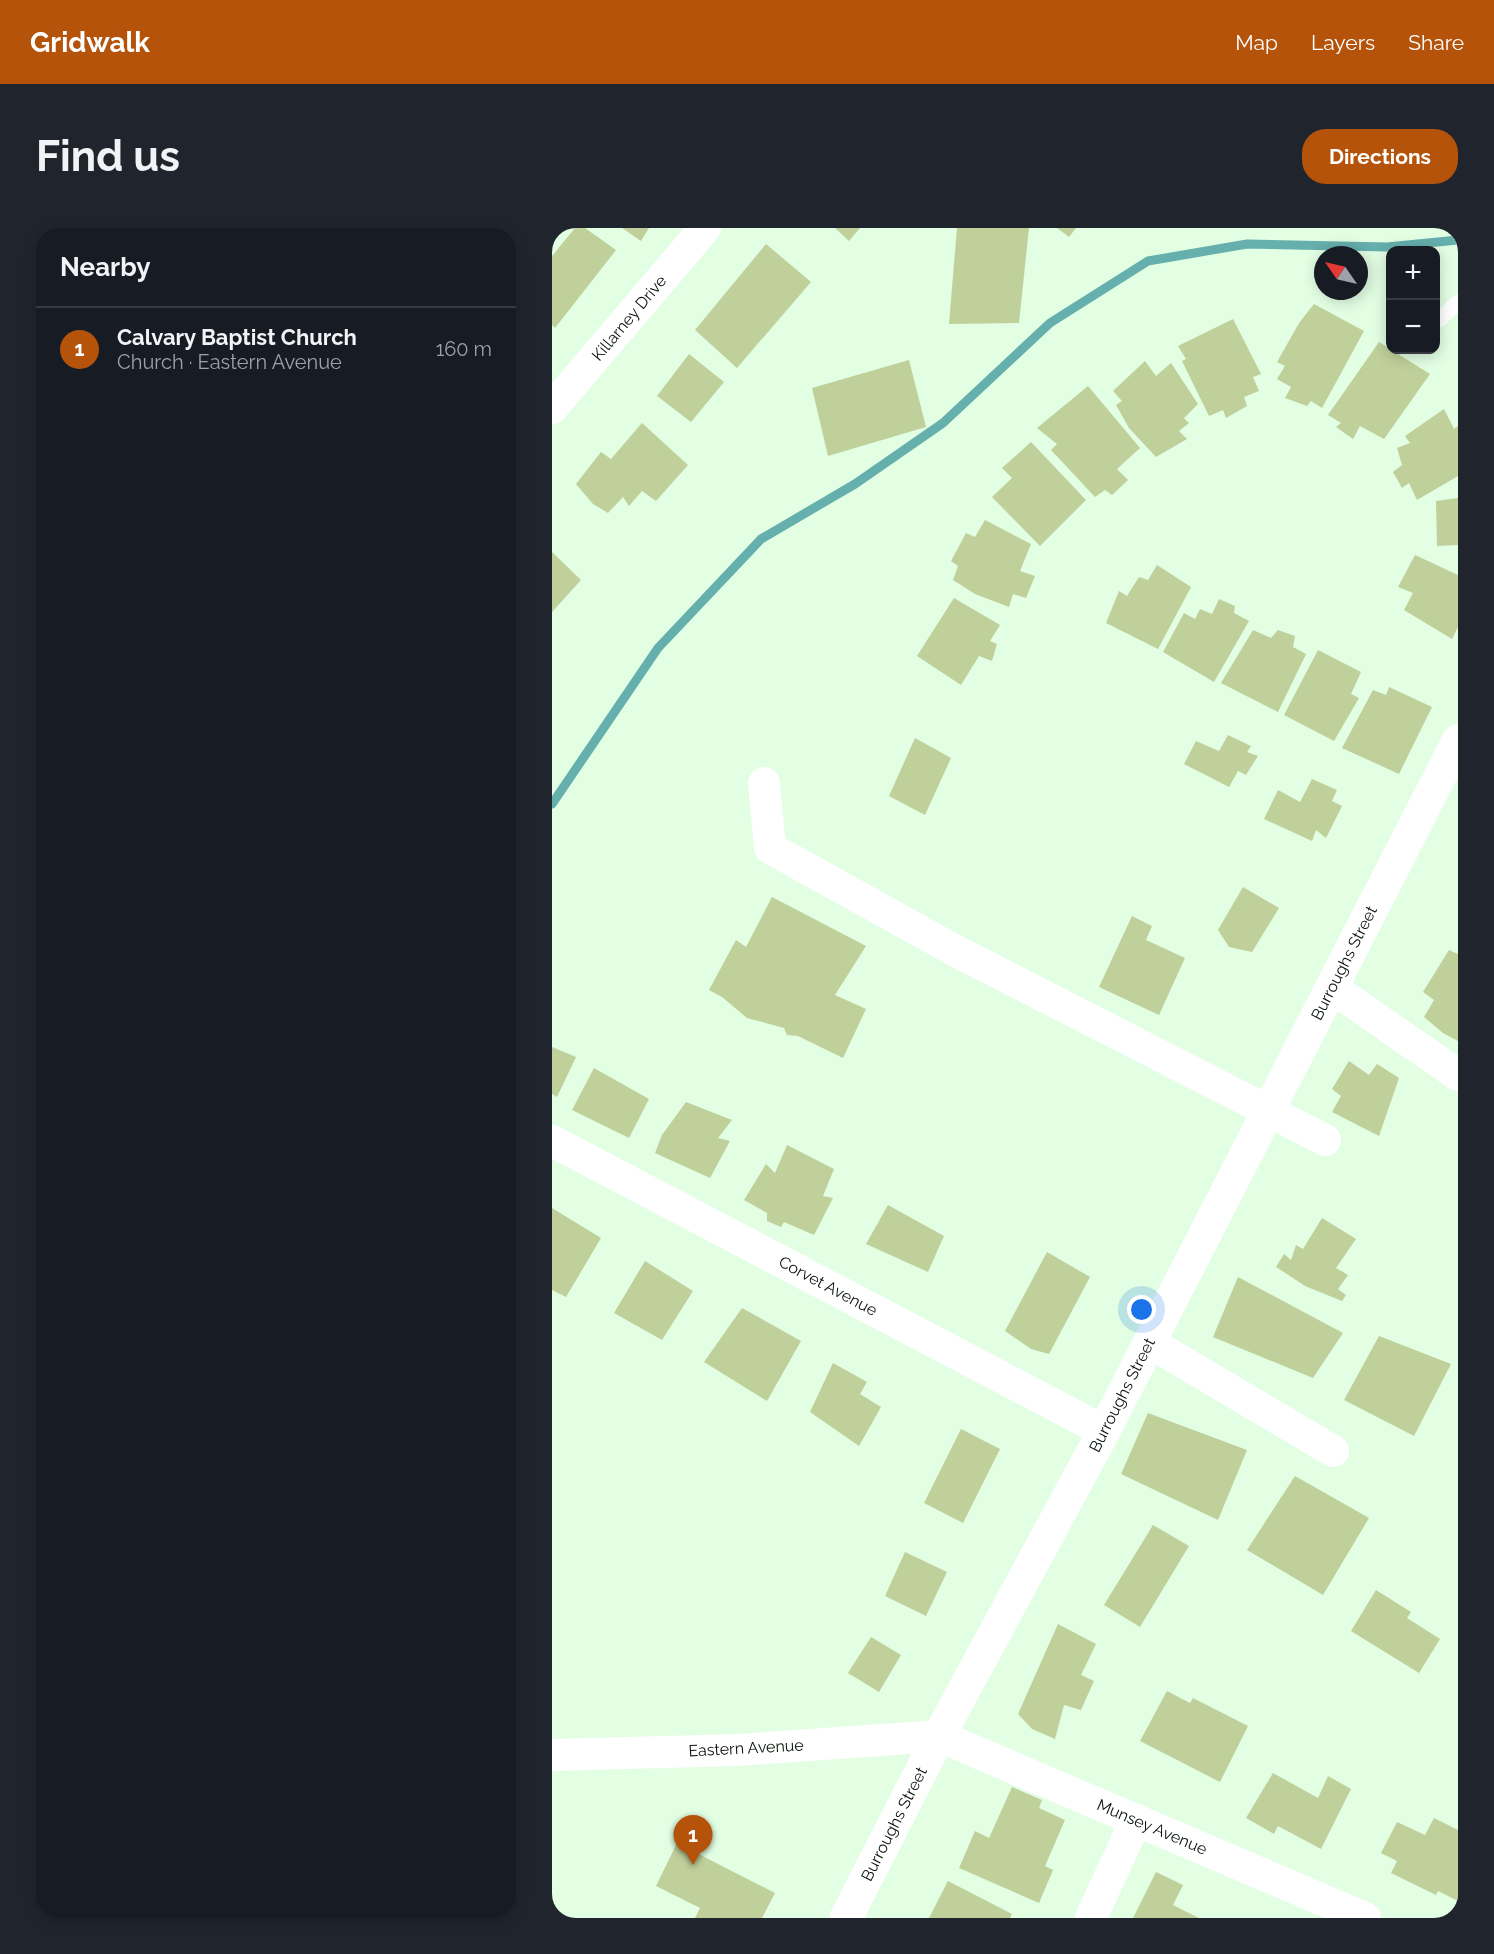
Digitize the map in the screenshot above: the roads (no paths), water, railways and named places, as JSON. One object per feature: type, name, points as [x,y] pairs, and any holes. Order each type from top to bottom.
[{"type":"street","name":"Killarney Drive","points":[[552,408],[705,228]]},
{"type":"street","name":"Burroughs Street","points":[[846,1918],[939,1736],[1104,1431],[1458,741]]},
{"type":"street","points":[[764,783],[770,848],[954,950],[1326,1140]]},
{"type":"street","points":[[1331,987],[1458,1075]]},
{"type":"street","name":"Corvet Avenue","points":[[552,1142],[1104,1431]]},
{"type":"street","points":[[1149,1342],[1333,1451]]},
{"type":"street","name":"Eastern Avenue","points":[[552,1755],[738,1750],[939,1736]]},
{"type":"street","name":"Munsey Avenue","points":[[939,1736],[1365,1918]]},
{"type":"street","points":[[1091,1918],[1136,1820]]},
{"type":"lane","points":[[1440,319],[1458,302]]},
{"type":"waterway","points":[[552,804],[658,648],[761,539],[855,484],[943,423],[1050,323],[1148,261],[1247,244],[1387,247],[1458,240]]},
{"type":"place","name":"Calvary Baptist Church","points":[[693,1865]]}]
